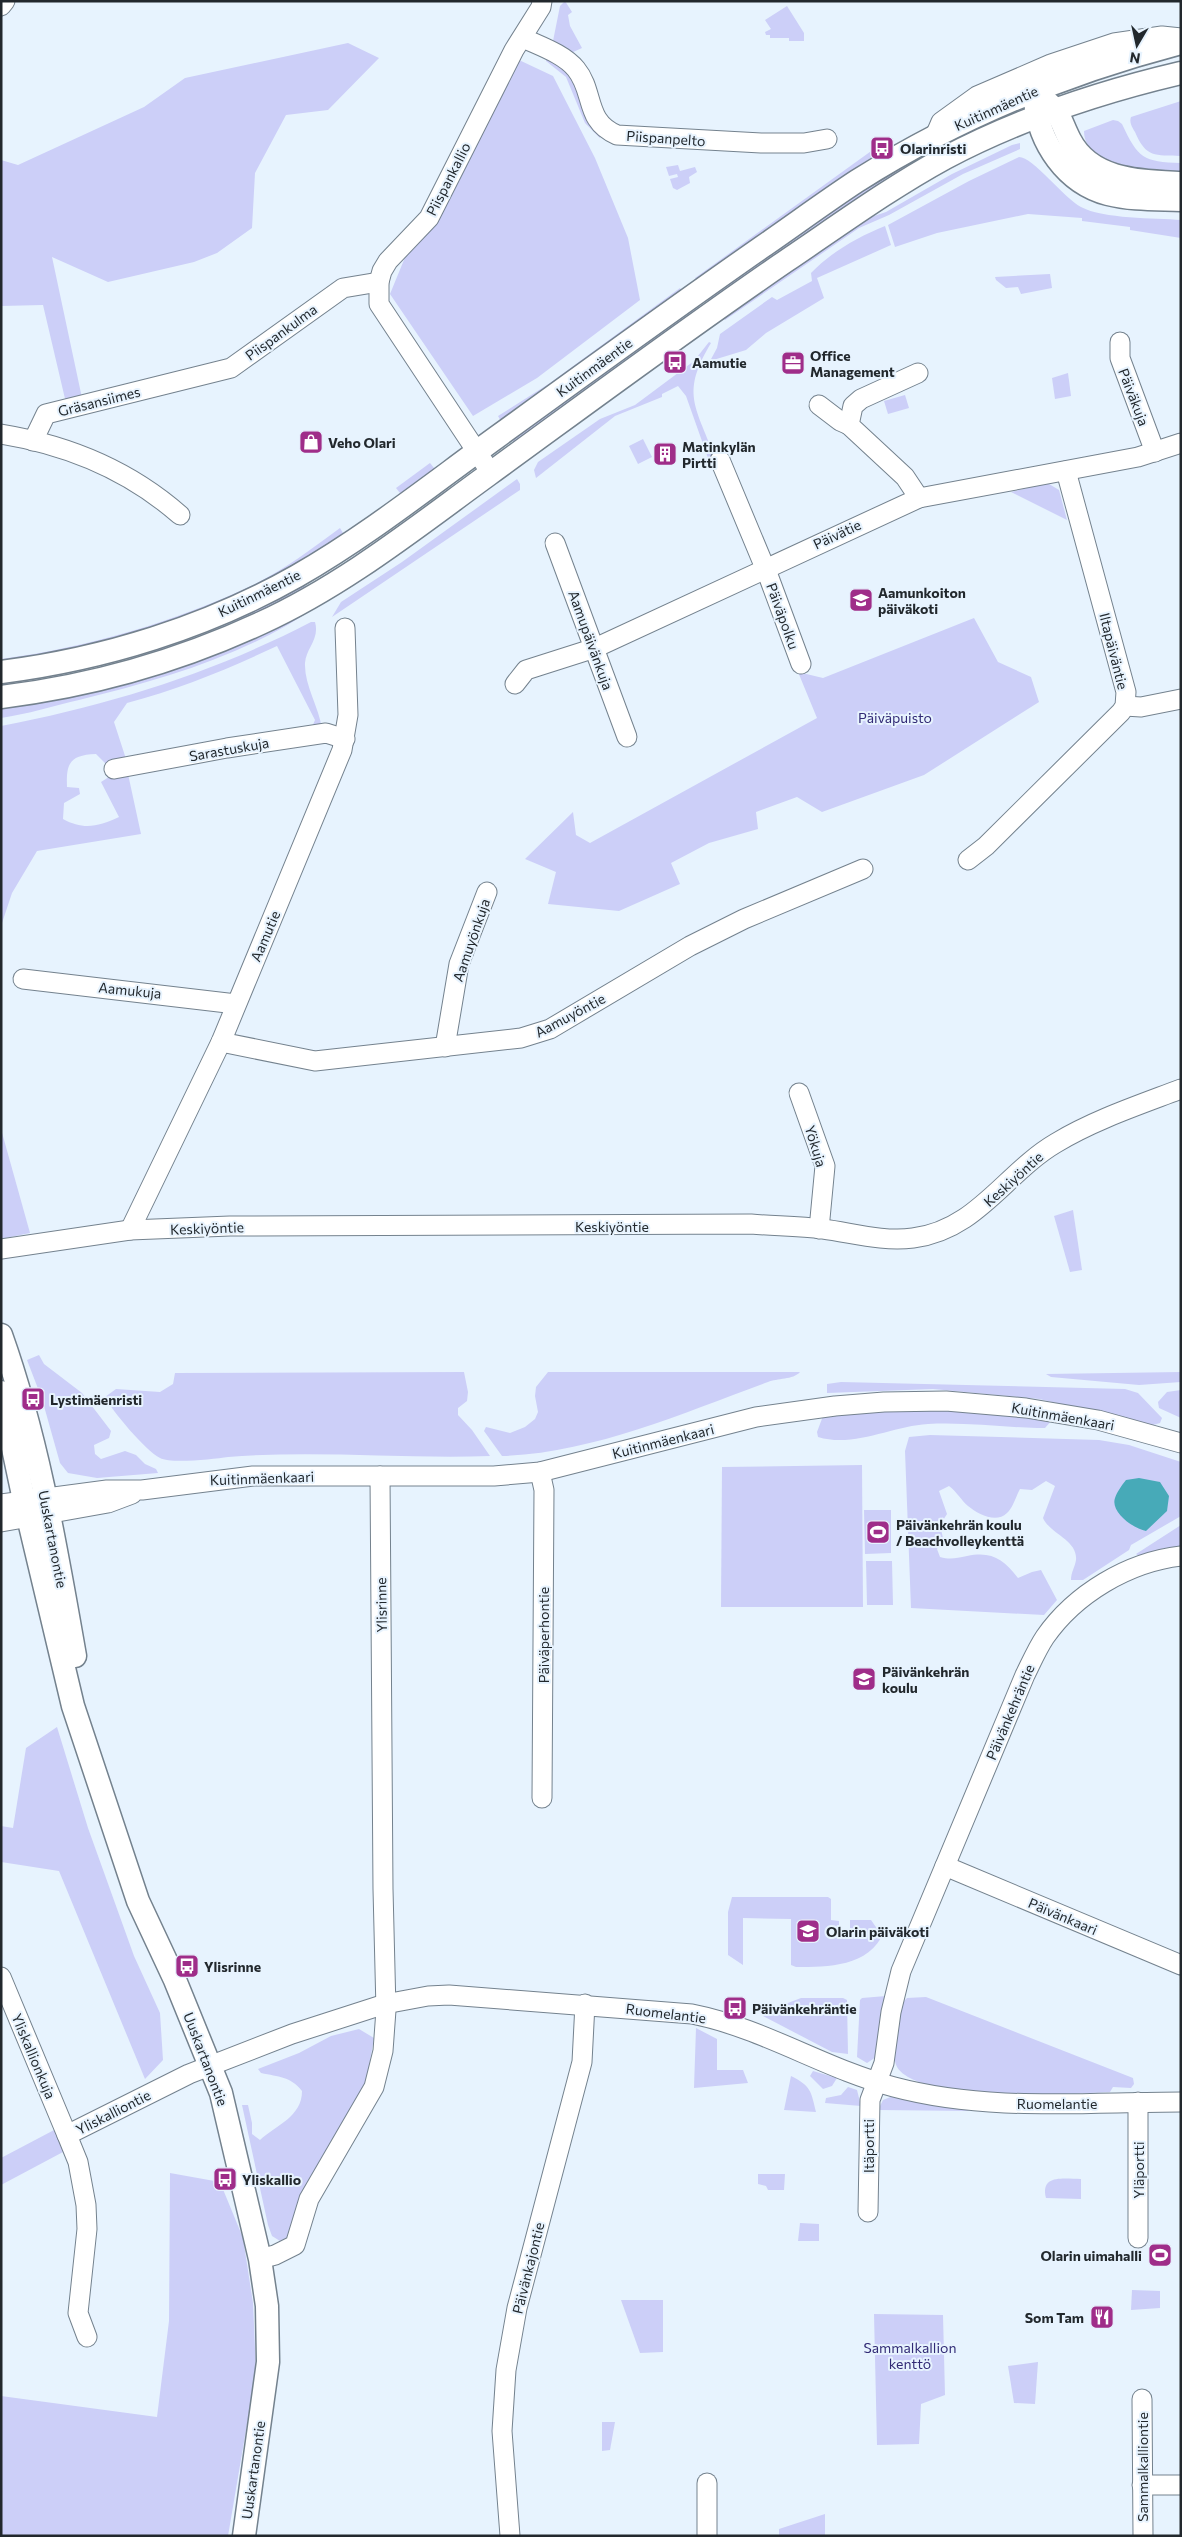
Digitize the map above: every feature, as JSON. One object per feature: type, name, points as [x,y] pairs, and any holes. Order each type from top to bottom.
[{"type":"main road","name":"Kuitinmäentie","points":[[1,672],[70,660],[128,646],[249,601],[298,576],[477,452],[695,293],[847,188],[935,136],[1034,90],[1088,71],[1181,43]]},
{"type":"main road","name":"Kuitinmäentie","points":[[1,698],[80,685],[134,671],[261,624],[354,571],[709,314],[856,213],[942,160],[1047,113],[1113,91],[1181,73]]},
{"type":"main road","points":[[1034,90],[1047,113],[1083,158],[1098,168],[1125,178],[1181,182]]},
{"type":"main road","points":[[1047,113],[1044,141],[1063,165],[1094,189],[1134,198],[1181,200]]},
{"type":"main road","name":"Uuskartanontie","points":[[1,1336],[18,1381],[36,1507]]},
{"type":"main road","name":"Uuskartanontie","points":[[1,1392],[36,1507],[84,1704],[87,1746],[138,1901],[175,1980],[222,2093],[260,2258],[267,2306],[268,2362],[244,2536]]},
{"type":"street","points":[[1,6],[5,1]]},
{"type":"street","name":"Piispankallio","points":[[491,473],[379,304],[379,282],[388,261],[429,218],[514,50],[523,38],[542,1]]},
{"type":"street","points":[[935,136],[941,122],[976,96],[1051,64],[1114,43],[1162,36],[1181,38]]},
{"type":"street","name":"Piispanpelto","points":[[523,38],[566,60],[576,69],[598,123],[607,131],[617,135],[761,143],[804,143],[827,140]]},
{"type":"street","name":"Piispankulma","points":[[182,380],[230,368],[343,288],[379,282]]},
{"type":"street","name":"Päiväkuja","points":[[1120,342],[1120,358],[1155,452]]},
{"type":"street","points":[[849,425],[850,413],[856,402],[918,373]]},
{"type":"street","name":"Gräsansiimes","points":[[34,441],[46,414],[182,380]]},
{"type":"street","points":[[819,406],[840,422],[849,425],[905,477],[919,498]]},
{"type":"street","points":[[1,434],[70,450],[110,467],[134,481],[180,515]]},
{"type":"street","name":"Päivätie","points":[[515,684],[526,670],[595,648],[919,498],[1066,471],[1155,452],[1181,444]]},
{"type":"street","name":"Päiväpolku","points":[[720,460],[801,664]]},
{"type":"street","name":"Iltapäiväntie","points":[[968,860],[998,834],[1125,706],[1126,692],[1066,471]]},
{"type":"street","name":"Aamupäivänkuja","points":[[555,543],[626,737]]},
{"type":"street","name":"Aamutie","points":[[130,1230],[221,1042],[342,750],[348,715],[345,628]]},
{"type":"street","points":[[1125,706],[1141,707],[1181,699]]},
{"type":"street","name":"Sarastuskuja","points":[[114,770],[227,748],[326,733],[345,739]]},
{"type":"street","name":"Aamuyöntie","points":[[221,1042],[315,1061],[521,1038],[550,1029],[690,946],[744,919],[863,869]]},
{"type":"street","name":"Aamuyönkuja","points":[[445,1047],[459,964],[487,892]]},
{"type":"street","name":"Aamukuja","points":[[23,979],[236,1004]]},
{"type":"street","name":"Keskiyöntie","points":[[1,1249],[130,1230],[230,1226],[743,1224],[820,1229],[894,1239],[931,1233],[953,1225],[980,1209],[1031,1159],[1057,1142],[1181,1088]]},
{"type":"street","name":"Yökuja","points":[[799,1094],[825,1166],[820,1229]]},
{"type":"street","name":"Kuitinmäenkaari","points":[[36,1507],[108,1503],[142,1490],[253,1476],[494,1476],[540,1472],[756,1417],[817,1408],[884,1402],[946,1401],[1026,1408],[1098,1420],[1181,1443]]},
{"type":"street","name":"Päiväperhontie","points":[[540,1472],[544,1490],[542,1798]]},
{"type":"street","name":"Ylisrinne","points":[[260,2258],[288,2250],[295,2245],[309,2199],[374,2087],[383,2052],[385,2004],[380,1476]]},
{"type":"street","points":[[1,1504],[36,1507]]},
{"type":"street","points":[[1,1522],[36,1507]]},
{"type":"street","name":"Päivänkehräntie","points":[[877,2082],[887,2050],[891,2012],[901,1971],[1025,1675],[1044,1638],[1081,1600],[1110,1579],[1138,1566],[1181,1556]]},
{"type":"street","name":"Päivänkaari","points":[[945,1866],[1181,1965]]},
{"type":"street","name":"Yliskallionkuja","points":[[1,1977],[67,2135]]},
{"type":"street","name":"Ruomelantie","points":[[210,2067],[292,2034],[385,2004],[428,1996],[449,1995],[585,2004],[692,2014],[712,2018],[757,2033],[877,2082],[936,2096],[976,2102],[1181,2102]]},
{"type":"street","name":"Päivänkajontie","points":[[510,2536],[502,2431],[506,2370],[517,2308],[580,2070],[584,2045],[585,2004]]},
{"type":"street","name":"Yliskalliontie","points":[[87,2337],[78,2313],[87,2229],[86,2204],[78,2162],[67,2135],[189,2074],[210,2067]]},
{"type":"street","name":"Itäportti","points":[[868,2212],[869,2112],[870,2100],[877,2082]]},
{"type":"street","name":"Yläportti","points":[[1138,2102],[1138,2238]]},
{"type":"street","name":"Sammalkalliontie","points":[[1142,2399],[1143,2536]]},
{"type":"street","points":[[707,2536],[708,2483]]},
{"type":"street","points":[[1142,2485],[1181,2485]]},
{"type":"green space","points":[[565,1],[572,12],[568,15],[570,26],[582,48],[571,53],[552,46],[560,6]]},
{"type":"green space","points":[[787,6],[804,33],[804,41],[789,41],[789,38],[770,38],[770,35],[766,35],[765,32],[771,29],[765,20]]},
{"type":"green space","points":[[348,43],[379,58],[328,110],[286,115],[255,173],[252,228],[217,253],[194,262],[108,282],[52,257],[82,398],[66,403],[43,305],[1,306],[1,160],[18,165],[144,107],[185,78]]},
{"type":"green space","points":[[546,56],[572,73],[601,133],[600,138],[585,123],[566,77],[546,61]]},
{"type":"green space","points":[[519,60],[553,76],[595,158],[628,238],[640,300],[537,378],[473,416],[390,294],[406,255],[445,207],[462,168]]},
{"type":"green space","points":[[1181,101],[1181,156],[1158,155],[1148,151],[1143,147],[1132,126],[1131,117]]},
{"type":"green space","points":[[1008,112],[1020,113],[711,305],[707,300],[839,205],[930,149]]},
{"type":"green space","points":[[1113,120],[1122,124],[1133,144],[1143,156],[1158,161],[1181,163],[1181,175],[1139,170],[1108,161],[1096,154],[1087,144],[1084,131]]},
{"type":"green space","points":[[1020,143],[1020,149],[963,174],[889,215],[859,228],[725,320],[722,316],[865,219],[886,212],[952,174]]},
{"type":"green space","points":[[874,149],[877,154],[855,174],[699,283],[695,278]]},
{"type":"green space","points":[[1019,157],[1040,170],[1081,207],[1115,216],[1181,220],[1181,238],[1130,230],[1130,227],[1082,221],[1082,218],[1028,214],[937,233],[895,247],[888,225],[969,181]]},
{"type":"green space","points":[[678,165],[680,171],[695,167],[697,172],[689,177],[690,183],[677,190],[673,188],[670,179],[678,177],[677,174],[669,176],[666,167]]},
{"type":"green space","points":[[885,226],[891,245],[817,278],[824,298],[766,333],[746,350],[710,361],[717,348],[720,334],[772,297],[777,300],[812,281],[811,273],[827,258],[855,240]]},
{"type":"green space","points":[[1050,274],[1052,288],[1021,294],[1018,287],[1006,288],[995,277]]},
{"type":"green space","points":[[680,288],[684,294],[503,425],[498,416],[550,383]]},
{"type":"green space","points":[[697,306],[701,312],[514,443],[512,440]]},
{"type":"green space","points":[[709,342],[711,343],[696,375],[694,399],[714,455],[708,458],[686,396],[678,386],[662,394],[662,397],[615,416],[536,478],[534,470],[538,462],[600,419],[635,405],[694,361]]},
{"type":"green space","points":[[1068,373],[1071,396],[1055,399],[1052,378]]},
{"type":"green space","points":[[905,395],[909,408],[888,414],[884,401]]},
{"type":"green space","points":[[643,439],[652,457],[638,464],[629,446]]},
{"type":"green space","points":[[430,463],[438,473],[400,493],[396,488]]},
{"type":"green space","points":[[517,479],[520,484],[520,490],[332,617],[341,602],[402,562]]},
{"type":"green space","points":[[1049,484],[1059,490],[1067,520],[1011,492]]},
{"type":"green space","points":[[340,528],[343,533],[319,554],[267,584],[142,635],[1,665],[1,659],[67,648],[99,640],[163,621],[225,598],[277,572]]},
{"type":"green space","points":[[303,583],[307,588],[242,624],[117,665],[144,651]]},
{"type":"green space","points":[[315,605],[316,607],[289,624],[261,639],[202,664],[141,684],[1,718],[1,708]]},
{"type":"green space","name":"Päiväpuisto","points":[[974,618],[998,662],[1031,677],[1039,702],[924,775],[822,812],[797,797],[756,812],[758,829],[709,843],[671,863],[680,884],[619,911],[548,904],[556,872],[525,859],[573,812],[576,835],[590,843],[817,718],[798,672],[823,678]]},
{"type":"green space","points":[[311,622],[315,622],[316,633],[306,658],[305,671],[322,729],[312,727],[315,720],[277,646],[204,678],[127,703],[114,722],[127,762],[108,766],[96,754],[80,756],[71,762],[67,772],[67,787],[79,788],[80,794],[64,803],[63,819],[77,825],[91,826],[119,817],[101,782],[112,775],[128,774],[141,834],[37,851],[12,893],[1,926],[1,726],[81,708],[160,685],[236,657]]},
{"type":"green space","points":[[1,1129],[30,1233],[1,1239]]},
{"type":"green space","points":[[1073,1210],[1082,1270],[1070,1272],[1054,1216]]},
{"type":"green space","points":[[39,1355],[44,1364],[82,1393],[111,1431],[109,1438],[94,1445],[95,1454],[101,1459],[125,1451],[136,1455],[145,1464],[156,1469],[158,1473],[97,1478],[68,1473],[60,1463],[42,1399],[27,1360]]},
{"type":"green space","points":[[464,1372],[468,1392],[467,1401],[458,1408],[458,1415],[472,1430],[490,1456],[293,1454],[166,1460],[154,1454],[138,1439],[105,1397],[116,1389],[160,1392],[173,1384],[175,1373]]},
{"type":"green space","points":[[548,1372],[800,1372],[789,1378],[772,1381],[637,1430],[570,1448],[502,1456],[484,1431],[486,1427],[510,1433],[525,1427],[535,1419],[538,1412],[535,1396],[536,1387]]},
{"type":"green space","points":[[1181,1372],[1181,1382],[1139,1385],[1051,1377],[1046,1374]]},
{"type":"green space","points":[[841,1382],[1125,1389],[1138,1393],[1162,1418],[1160,1423],[1153,1425],[1039,1399],[933,1389],[827,1393],[827,1384]]},
{"type":"green space","points":[[1181,1390],[1181,1418],[1159,1408],[1158,1402],[1167,1392]]},
{"type":"green space","points":[[915,1410],[998,1412],[1052,1420],[1045,1428],[928,1424],[845,1440],[818,1437],[817,1432],[823,1416]]},
{"type":"green space","points":[[930,1435],[1099,1440],[1129,1445],[1181,1462],[1181,1516],[1131,1545],[1129,1550],[1083,1580],[1071,1580],[1076,1560],[1073,1547],[1051,1529],[1043,1518],[1055,1486],[1046,1481],[1032,1490],[1020,1489],[1009,1511],[1003,1516],[992,1518],[972,1509],[949,1486],[939,1491],[947,1514],[940,1525],[943,1538],[937,1549],[940,1557],[950,1559],[976,1555],[990,1556],[1002,1561],[1018,1578],[1041,1570],[1057,1600],[1044,1615],[911,1608],[905,1451],[909,1437]]},
{"type":"green space","points":[[862,1465],[863,1607],[721,1607],[722,1467]]},
{"type":"green space","name":"Päivänkehrän koulu / Beachvolleykenttä","points":[[864,1510],[891,1510],[891,1553],[865,1554]]},
{"type":"green space","points":[[1181,1525],[1181,1547],[1164,1548],[1142,1558],[1136,1554]]},
{"type":"green space","points":[[866,1561],[892,1561],[893,1605],[867,1605]]},
{"type":"green space","points":[[57,1727],[88,1828],[134,1956],[160,2013],[163,2060],[145,2079],[59,1871],[1,1862],[1,1826],[13,1828],[26,1748]]},
{"type":"green space","points":[[732,1897],[828,1897],[831,1899],[831,1920],[839,1921],[839,1930],[830,1930],[830,1936],[850,1936],[850,1920],[871,1920],[878,1930],[884,1932],[877,1944],[868,1952],[846,1963],[796,1967],[791,1965],[791,1919],[743,1918],[743,1965],[728,1955],[728,1912]]},
{"type":"green space","points":[[886,1996],[876,2057],[867,2063],[857,2057],[860,2000],[862,1998]]},
{"type":"green space","points":[[926,1997],[1133,2078],[1134,2084],[1131,2088],[1113,2087],[1110,2092],[1029,2094],[957,2090],[926,2084],[905,2075],[895,2061],[895,2055],[902,2003],[907,1998]]},
{"type":"green space","points":[[801,1998],[843,1998],[847,2000],[848,2054],[832,2052],[763,2016],[767,2011]]},
{"type":"green space","points":[[696,2028],[717,2039],[717,2070],[743,2070],[748,2083],[694,2088]]},
{"type":"green space","points":[[359,2029],[374,2038],[366,2083],[298,2206],[288,2237],[280,2241],[272,2236],[268,2225],[242,2105],[248,2105],[252,2123],[252,2134],[260,2140],[293,2114],[298,2108],[302,2091],[293,2082],[279,2076],[261,2073],[258,2069],[299,2053],[331,2036]]},
{"type":"green space","points":[[813,2071],[837,2078],[832,2086],[823,2089],[810,2076]]},
{"type":"green space","points":[[791,2076],[803,2083],[809,2090],[816,2112],[784,2110]]},
{"type":"green space","points":[[848,2087],[857,2090],[861,2106],[825,2103],[826,2098],[841,2095]]},
{"type":"green space","points":[[893,2096],[967,2109],[969,2111],[878,2110],[883,2100]]},
{"type":"green space","points":[[56,2129],[70,2164],[63,2152],[1,2185],[1,2158]]},
{"type":"green space","points":[[170,2173],[220,2182],[243,2238],[253,2303],[256,2371],[228,2536],[1,2536],[1,2396],[157,2417],[169,2321]]},
{"type":"green space","points":[[758,2174],[785,2174],[784,2190],[768,2190],[766,2186],[758,2184]]},
{"type":"green space","points":[[1081,2179],[1081,2199],[1046,2198],[1045,2190],[1050,2181]]},
{"type":"green space","points":[[800,2223],[819,2224],[819,2241],[798,2241]]},
{"type":"green space","points":[[1132,2290],[1160,2291],[1160,2308],[1131,2310]]},
{"type":"green space","points":[[621,2300],[663,2300],[663,2352],[640,2353]]},
{"type":"green space","name":"Sammalkallion kenttö","points":[[874,2314],[943,2315],[945,2395],[921,2404],[919,2444],[877,2445]]},
{"type":"green space","points":[[1038,2362],[1035,2404],[1014,2403],[1008,2366]]},
{"type":"green space","points":[[602,2422],[615,2422],[610,2450],[602,2451]]},
{"type":"green space","points":[[825,2514],[825,2536],[779,2536],[779,2529]]},
{"type":"shaded area","points":[[1139,1478],[1160,1482],[1169,1496],[1167,1511],[1146,1531],[1135,1527],[1124,1519],[1119,1514],[1114,1503],[1117,1493],[1126,1480]]},
{"type":"place","name":"Olarinristi","points":[[882,148]]},
{"type":"place","name":"Aamutie","points":[[675,362]]},
{"type":"place","name":"Office Management","points":[[793,363]]},
{"type":"place","name":"Veho Olari","points":[[311,442]]},
{"type":"place","name":"Matinkylän Pirtti","points":[[665,454]]},
{"type":"place","name":"Aamunkoiton päiväkoti","points":[[861,600]]},
{"type":"place","name":"Lystimäenristi","points":[[33,1399]]},
{"type":"place","name":"Päivänkehrän koulu / Beachvolleykenttä","points":[[878,1532]]},
{"type":"place","name":"Päivänkehrän koulu","points":[[864,1679]]},
{"type":"place","name":"Olarin päiväkoti","points":[[808,1931]]},
{"type":"place","name":"Ylisrinne","points":[[187,1966]]},
{"type":"place","name":"Päivänkehräntie","points":[[735,2008]]},
{"type":"place","name":"Yliskallio","points":[[225,2179]]},
{"type":"place","name":"Olarin uimahalli","points":[[1160,2255]]},
{"type":"place","name":"Som Tam","points":[[1102,2317]]}]
